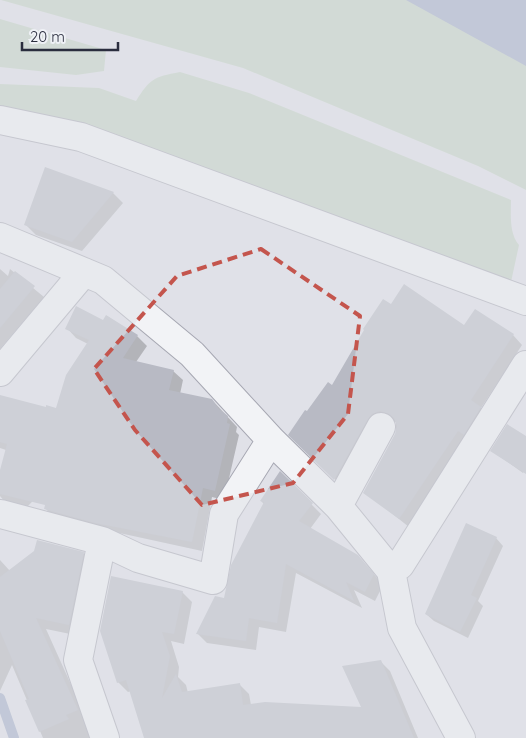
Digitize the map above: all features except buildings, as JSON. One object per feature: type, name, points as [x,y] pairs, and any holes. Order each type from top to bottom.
[{"type":"street","points":[[0,120],[81,137],[526,301]]},
{"type":"street","points":[[0,237],[103,280],[192,354],[271,440],[338,506],[391,571],[402,628],[461,738]]},
{"type":"street","points":[[0,372],[84,272]]},
{"type":"street","points":[[391,571],[400,565],[526,364]]},
{"type":"street","points":[[338,506],[381,427]]},
{"type":"street","points":[[1,514],[102,541],[138,558],[213,580],[224,514],[271,440]]},
{"type":"street","points":[[102,541],[78,660],[105,738]]},
{"type":"highlighted area","points":[[261,249],[360,316],[348,414],[293,483],[202,505],[135,430],[94,369],[177,276]]},
{"type":"green space","points":[[1,0],[498,0],[526,10],[526,190],[478,166],[243,68]]},
{"type":"green space","points":[[0,19],[106,50],[104,71],[76,75],[0,67]]},
{"type":"green space","points":[[180,72],[249,93],[511,200],[512,229],[519,245],[511,282],[62,121],[15,108],[0,107],[0,84],[99,88],[136,101],[153,80]]},
{"type":"water","points":[[406,0],[526,0],[526,66]]},
{"type":"waterway","points":[[0,698],[14,738]]}]
